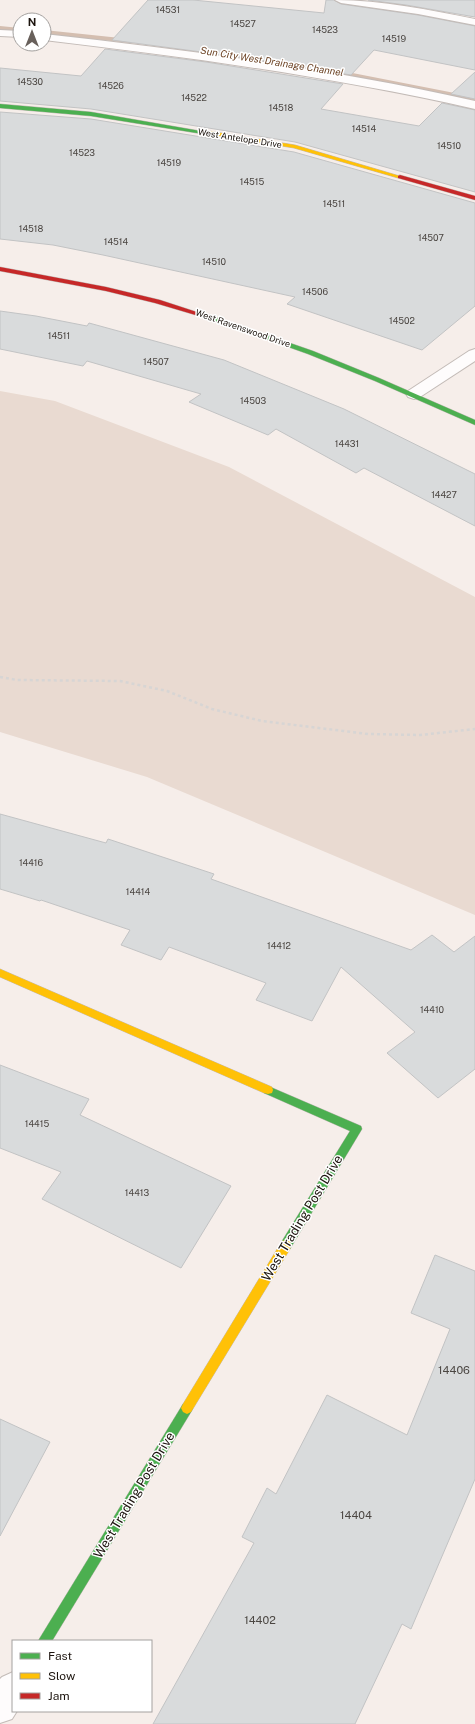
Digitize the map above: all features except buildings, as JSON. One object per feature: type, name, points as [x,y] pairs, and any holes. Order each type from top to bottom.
[{"type":"street","points":[[342,0],[418,11],[475,22]]},
{"type":"street","points":[[0,33],[12,34]]},
{"type":"street","points":[[52,38],[263,64],[402,88],[475,105]]},
{"type":"street","name":"West Antelope Drive","points":[[0,106],[91,114],[295,147],[475,198]]},
{"type":"street","name":"West Ravenswood Drive","points":[[0,270],[28,273],[146,297],[268,335],[414,394],[475,423]]},
{"type":"street","points":[[414,394],[475,354]]},
{"type":"street","name":"West Trading Post Drive","points":[[0,973],[357,1129],[46,1640]]},
{"type":"street","points":[[0,1707],[12,1689]]},
{"type":"path","points":[[0,678],[17,680],[120,681],[166,691],[212,709],[262,721],[368,734],[420,735],[475,729]]},
{"type":"shaded area","points":[[0,391],[55,401],[229,467],[475,597],[475,915],[147,777],[0,732]]},
{"type":"waterway","name":"Sun City West Drainage Channel","points":[[0,28],[12,29]]},
{"type":"waterway","name":"Sun City West Drainage Channel","points":[[52,33],[130,41]]},
{"type":"waterway","name":"Sun City West Drainage Channel","points":[[335,71],[475,99]]},
{"type":"traffic: fast","points":[[0,106],[91,114],[209,133]]},
{"type":"traffic: fast","points":[[209,317],[311,352],[475,423]]},
{"type":"traffic: fast","points":[[268,1090],[357,1129],[286,1245]]},
{"type":"traffic: fast","points":[[46,1640],[187,1408]]},
{"type":"traffic: slow","points":[[209,133],[295,147],[400,177]]},
{"type":"traffic: slow","points":[[0,973],[268,1090]]},
{"type":"traffic: slow","points":[[187,1408],[286,1245]]},
{"type":"traffic: jam","points":[[400,177],[475,198]]},
{"type":"traffic: jam","points":[[0,269],[106,289],[209,317]]}]
